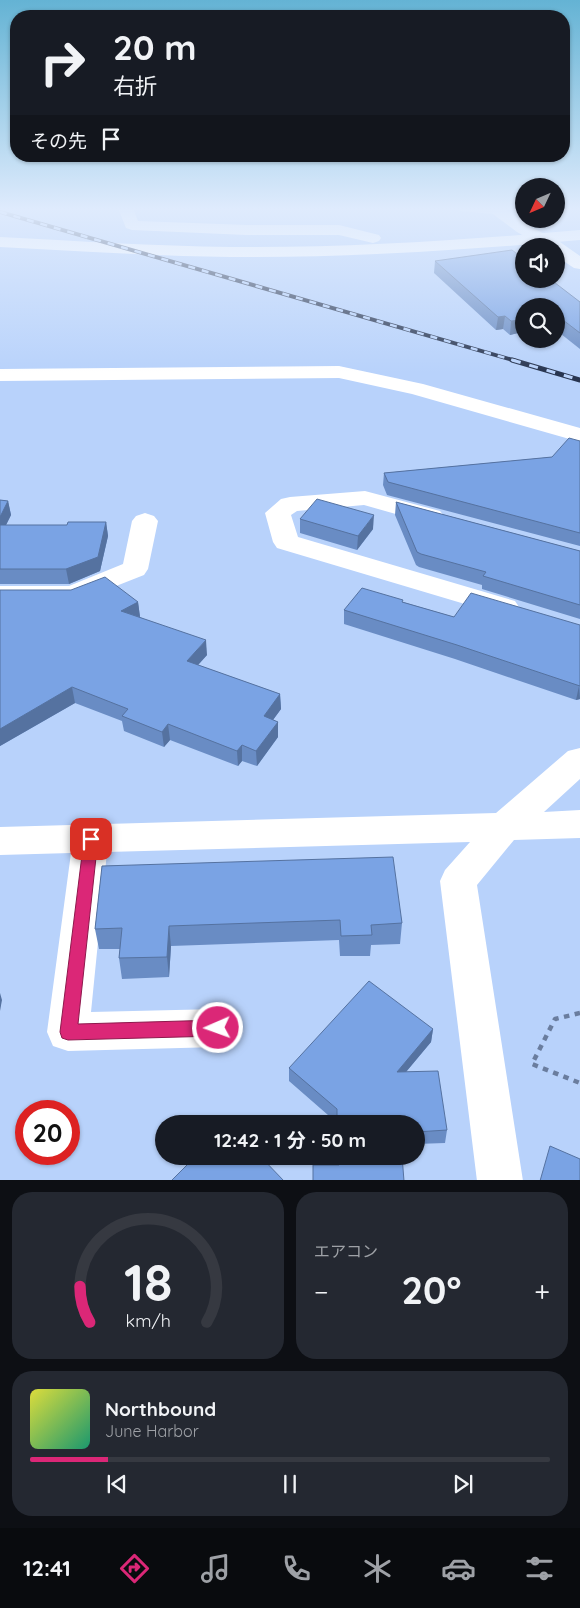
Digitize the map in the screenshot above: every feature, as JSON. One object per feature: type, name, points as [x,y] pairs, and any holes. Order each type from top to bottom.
[{"type":"main road","points":[[0,374],[339,372],[416,388],[580,436]]},
{"type":"main road","points":[[458,523],[364,498],[290,504],[278,513],[286,542],[523,613]]},
{"type":"main road","points":[[0,595],[73,594],[134,569],[145,521]]},
{"type":"main road","points":[[500,1180],[458,882],[505,826],[580,760]]},
{"type":"main road","points":[[0,841],[368,832],[580,824]]},
{"type":"main road","points":[[91,839],[68,1032],[218,1028]]},
{"type":"path","points":[[580,1013],[555,1019],[532,1064],[580,1082]]},
{"type":"building","points":[[437,263],[515,263],[515,288],[562,288],[580,302],[580,333],[565,322],[565,298],[515,298],[515,321],[511,321],[505,316],[498,317]]},
{"type":"building","points":[[569,438],[580,441],[580,533],[388,482],[384,473],[552,457]]},
{"type":"building","points":[[317,499],[374,515],[358,536],[300,519]]},
{"type":"building","points":[[0,500],[8,501],[0,517]]},
{"type":"building","points":[[396,502],[580,551],[580,605],[483,576],[486,572],[417,552]]},
{"type":"building","points":[[68,522],[106,522],[98,557],[66,569],[0,569],[0,525],[67,525]]},
{"type":"building","points":[[105,577],[138,602],[121,611],[206,640],[187,661],[280,694],[264,716],[278,722],[256,751],[242,745],[237,751],[168,724],[162,732],[122,716],[128,709],[72,687],[0,729],[0,590],[71,590]]},
{"type":"building","points":[[362,588],[454,617],[471,593],[580,625],[580,686],[344,610]]},
{"type":"building","points":[[393,857],[402,923],[371,925],[372,935],[341,936],[340,920],[169,926],[167,957],[119,958],[122,928],[95,929],[102,866]]},
{"type":"building","points":[[369,981],[433,1029],[397,1072],[438,1071],[447,1130],[425,1131],[425,1115],[337,1115],[337,1109],[289,1068]]},
{"type":"building","points":[[550,1146],[580,1159],[580,1180],[540,1180]]},
{"type":"building","points":[[187,1165],[269,1165],[283,1180],[172,1180]]},
{"type":"building","points":[[313,1165],[403,1165],[404,1180],[313,1180]]},
{"type":"railway","points":[[177,263],[516,361]]},
{"type":"railway","points":[[512,360],[580,380]]},
{"type":"route","points":[[91,839],[68,1032],[218,1028]]}]
